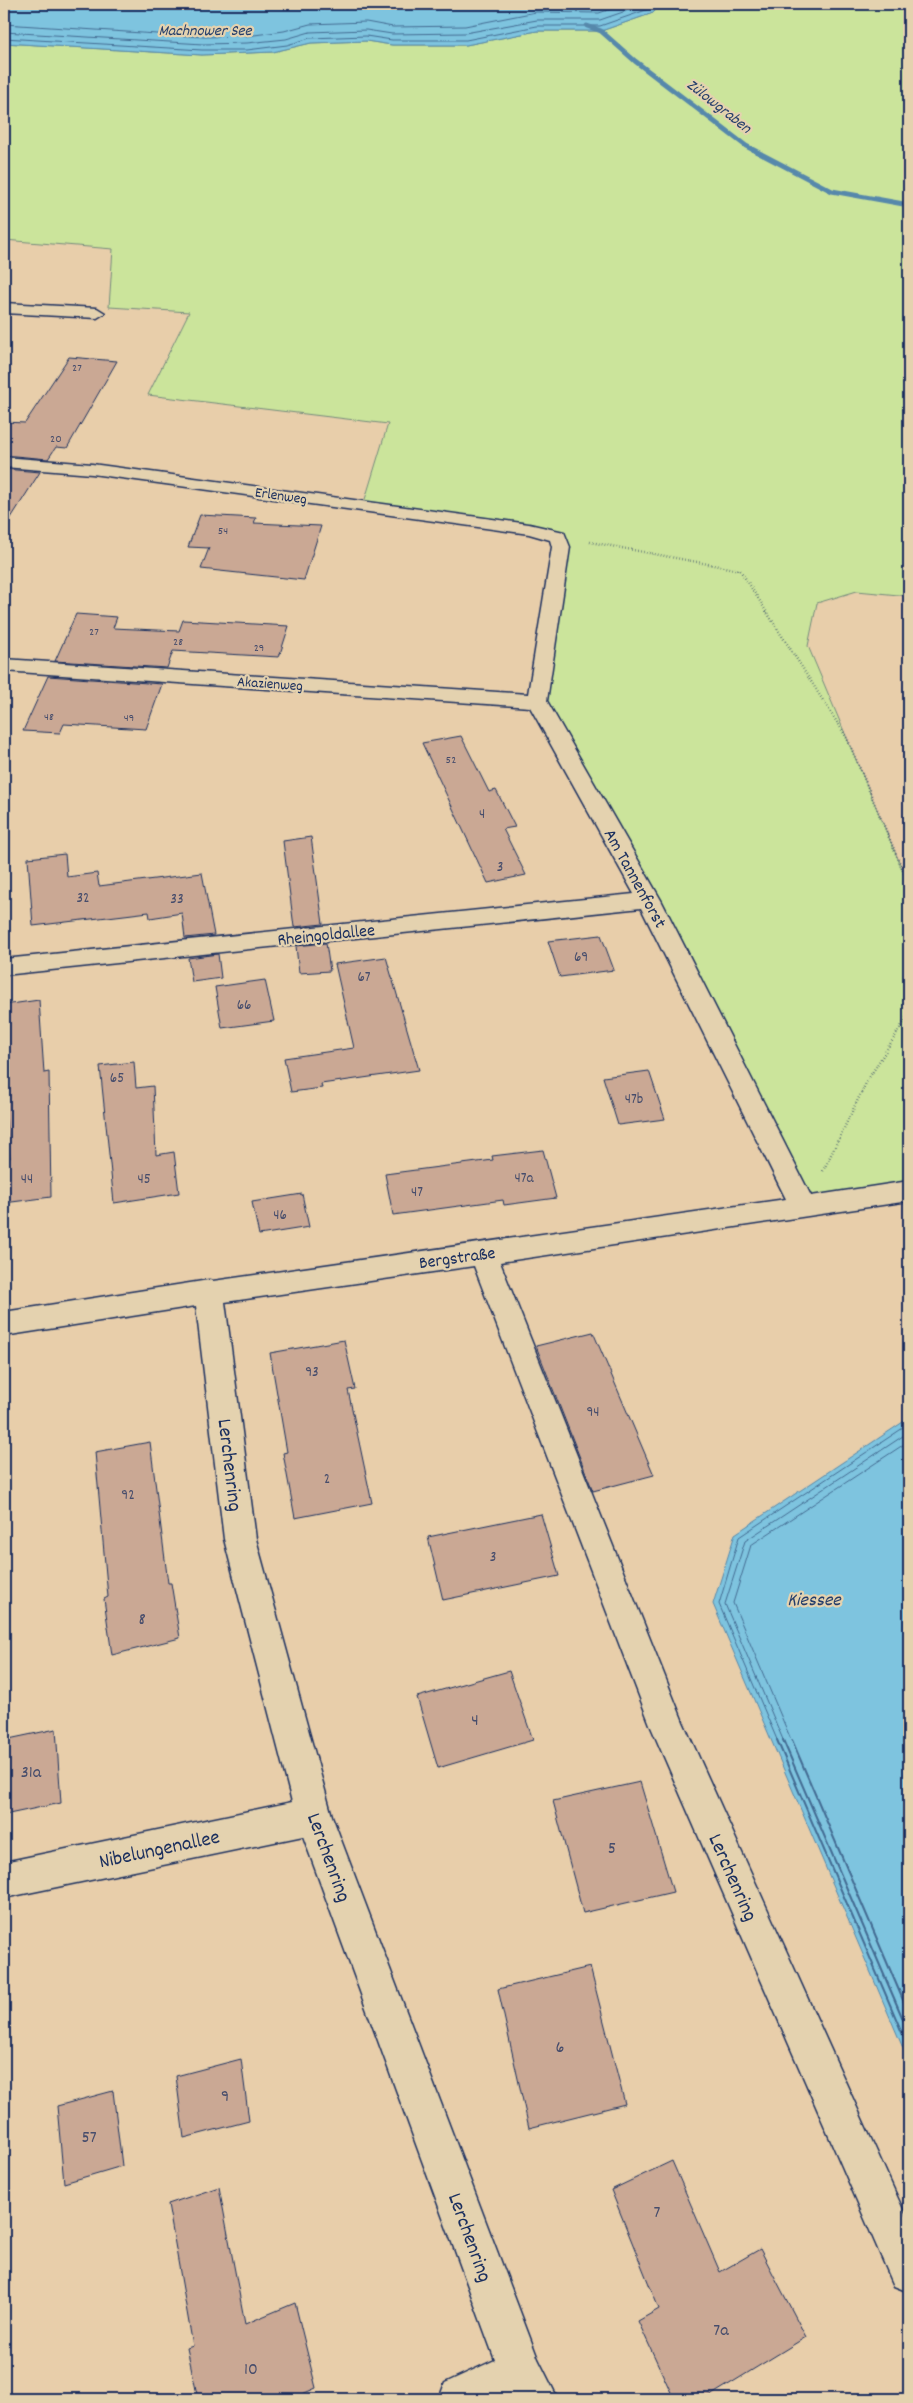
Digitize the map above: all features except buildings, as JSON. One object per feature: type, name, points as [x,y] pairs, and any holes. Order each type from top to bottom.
[{"type":"street","points":[[4,308],[97,313]]},
{"type":"street","name":"Erlenweg","points":[[4,462],[92,469],[529,528],[558,536]]},
{"type":"street","points":[[537,701],[561,547],[558,536]]},
{"type":"street","name":"Akazienweg","points":[[4,665],[537,701]]},
{"type":"street","name":"Am Tannenforst","points":[[537,701],[649,900],[804,1208]]},
{"type":"street","name":"Rheingoldallee","points":[[4,967],[649,900]]},
{"type":"street","name":"Bergstraße","points":[[4,1324],[209,1291],[483,1254],[909,1191]]},
{"type":"street","name":"Lerchenring","points":[[483,1254],[668,1727],[909,2271]]},
{"type":"street","name":"Lerchenring","points":[[209,1291],[240,1539],[314,1816],[529,2385]]},
{"type":"street","name":"Nibelungenallee","points":[[4,1880],[314,1816]]},
{"type":"street","points":[[462,2399],[529,2385]]},
{"type":"path","points":[[558,536],[740,570],[846,738],[909,885]]},
{"type":"path","points":[[804,1208],[867,1081],[909,1014]]},
{"type":"green space","points":[[661,4],[909,4],[909,596],[857,591],[817,603],[808,646],[909,885],[909,1191],[804,1208],[537,701],[558,536],[363,506],[388,424],[148,395],[189,312],[109,307],[113,249],[4,240],[4,43],[202,55],[273,52],[311,43],[366,41],[392,45],[466,45],[537,31],[601,31],[653,13]]},
{"type":"water","name":"Machnower See","points":[[4,4],[661,4],[653,13],[601,31],[537,31],[466,45],[392,45],[366,41],[311,43],[273,52],[202,55],[4,43]]},
{"type":"water","name":"Kiessee","points":[[909,1418],[909,2062],[713,1604],[735,1534]]},
{"type":"waterway","name":"Zülowgraben","points":[[587,26],[601,31],[635,61],[746,146],[832,191],[909,205]]}]
